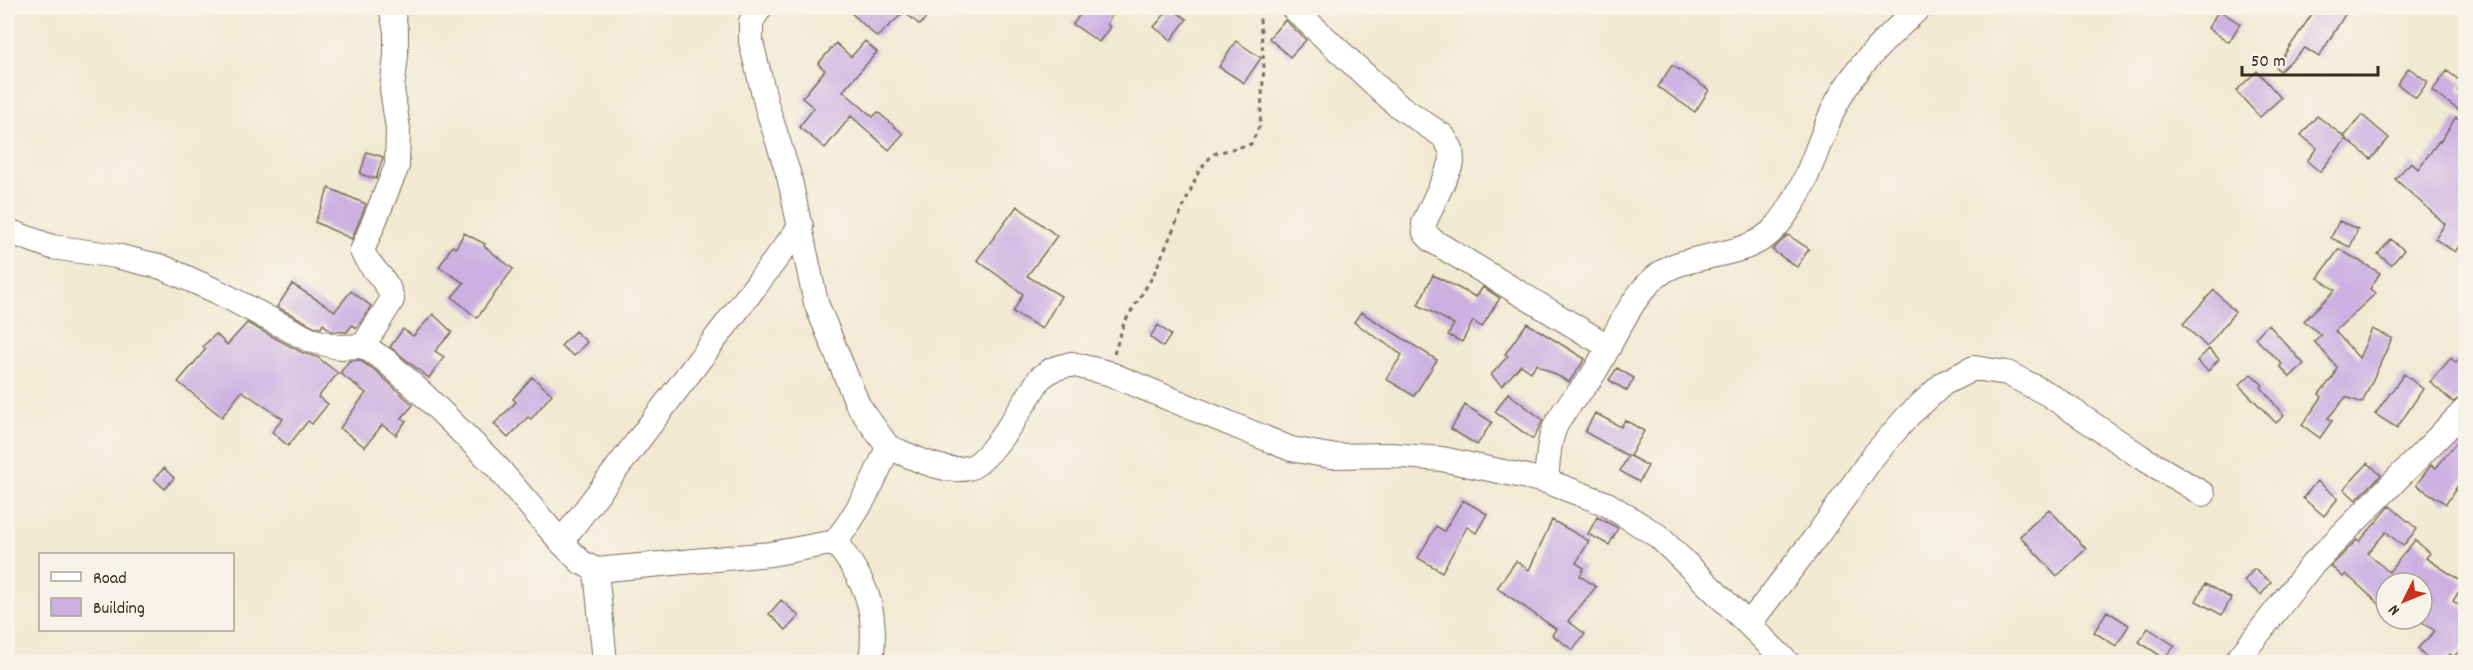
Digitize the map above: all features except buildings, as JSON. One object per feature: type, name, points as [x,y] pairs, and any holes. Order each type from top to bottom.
[{"type":"street","points":[[363,346],[392,300],[391,291],[384,279],[365,258],[362,251],[397,166],[398,129],[392,89],[396,30],[391,8]]},
{"type":"street","points":[[760,8],[752,22],[751,42],[767,107],[789,177],[816,303],[858,405],[888,447],[936,466],[970,468],[985,459],[1041,378],[1053,369],[1071,364],[1108,373],[1291,449],[1330,456],[1390,454],[1442,459],[1546,481],[1607,504],[1658,536],[1786,663]]},
{"type":"street","points":[[1546,481],[1556,424],[1567,406],[1592,377],[1631,306],[1658,274],[1675,265],[1759,241],[1775,228],[1788,211],[1812,165],[1836,104],[1865,63],[1919,8]]},
{"type":"street","points":[[1307,12],[1350,63],[1396,104],[1443,136],[1451,148],[1452,162],[1424,223],[1425,233],[1433,241],[1609,347]]},
{"type":"street","points":[[561,542],[801,226]]},
{"type":"street","points":[[8,231],[52,247],[116,256],[162,267],[216,291],[310,340],[338,347],[363,346],[385,360],[425,396],[496,467],[561,542],[581,562],[596,570],[771,554],[836,542],[856,515],[888,447]]},
{"type":"street","points":[[1749,624],[1874,455],[1908,416],[1944,383],[1974,368],[2007,374],[2048,394],[2141,457],[2203,494]]},
{"type":"street","points":[[2236,663],[2311,566],[2466,409]]},
{"type":"street","points":[[836,542],[861,577],[868,598],[873,630],[871,663]]},
{"type":"street","points":[[596,570],[605,663]]},
{"type":"path","points":[[1108,373],[1124,323],[1153,276],[1199,171],[1213,154],[1251,144],[1260,125],[1264,66],[1259,8]]}]
